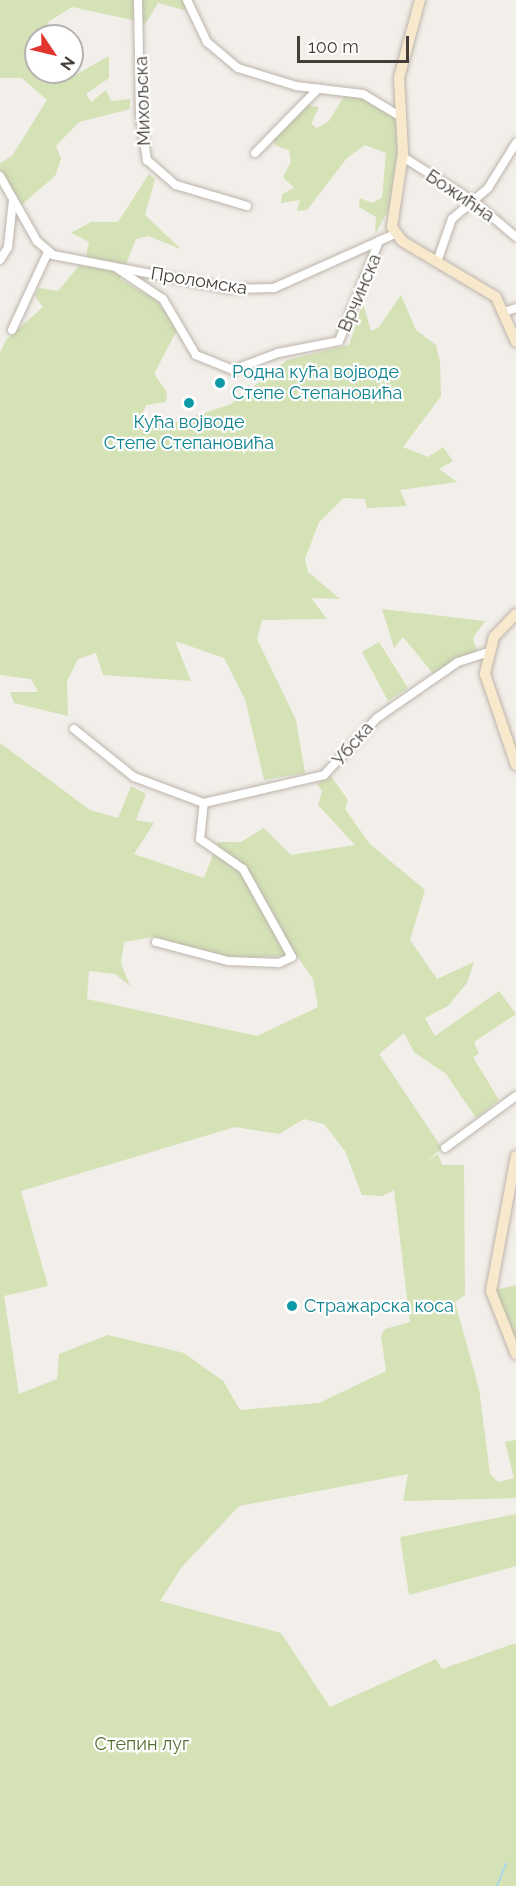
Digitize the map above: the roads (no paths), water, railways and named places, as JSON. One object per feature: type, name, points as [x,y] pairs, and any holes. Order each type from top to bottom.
[{"type":"street","name":"Михољска","points":[[138,0],[140,116],[147,160],[176,185],[248,206]]},
{"type":"street","points":[[187,0],[205,40],[229,63],[318,89],[363,94],[398,115]]},
{"type":"street","points":[[420,0],[401,62],[398,115],[403,157],[392,214],[395,234],[437,262],[488,290],[511,309],[516,342]]},
{"type":"street","points":[[255,153],[318,89]]},
{"type":"street","points":[[437,262],[448,226],[471,201],[492,183],[516,143]]},
{"type":"street","name":"Божићна","points":[[403,157],[471,201],[516,237]]},
{"type":"street","points":[[0,176],[13,200],[48,252],[12,330]]},
{"type":"street","points":[[0,260],[8,247],[13,200]]},
{"type":"street","name":"Врчинска","points":[[117,269],[163,298],[196,355],[233,370],[278,353],[339,341],[379,241],[395,234]]},
{"type":"street","name":"Проломска","points":[[48,252],[117,269],[229,289],[264,289],[379,241]]},
{"type":"street","points":[[516,614],[503,624],[488,652],[488,694],[516,765]]},
{"type":"street","name":"Убска","points":[[204,803],[324,775],[376,718],[458,662],[477,651],[488,652]]},
{"type":"street","points":[[74,729],[134,777],[204,803],[200,839],[243,868],[292,957],[279,963],[228,961],[156,942]]},
{"type":"street","points":[[445,1148],[516,1096]]},
{"type":"street","points":[[516,1156],[491,1284],[516,1354]]},
{"type":"waterway","points":[[497,1886],[506,1864]]},
{"type":"place","name":"Родна кућа војводе Степе Степановића","points":[[220,383]]},
{"type":"place","name":"Кућа војводе Степе Степановића","points":[[189,403]]},
{"type":"place","name":"Стражарска коса","points":[[292,1306]]},
{"type":"park label","name":"Степин луг","points":[[142,1744]]}]
